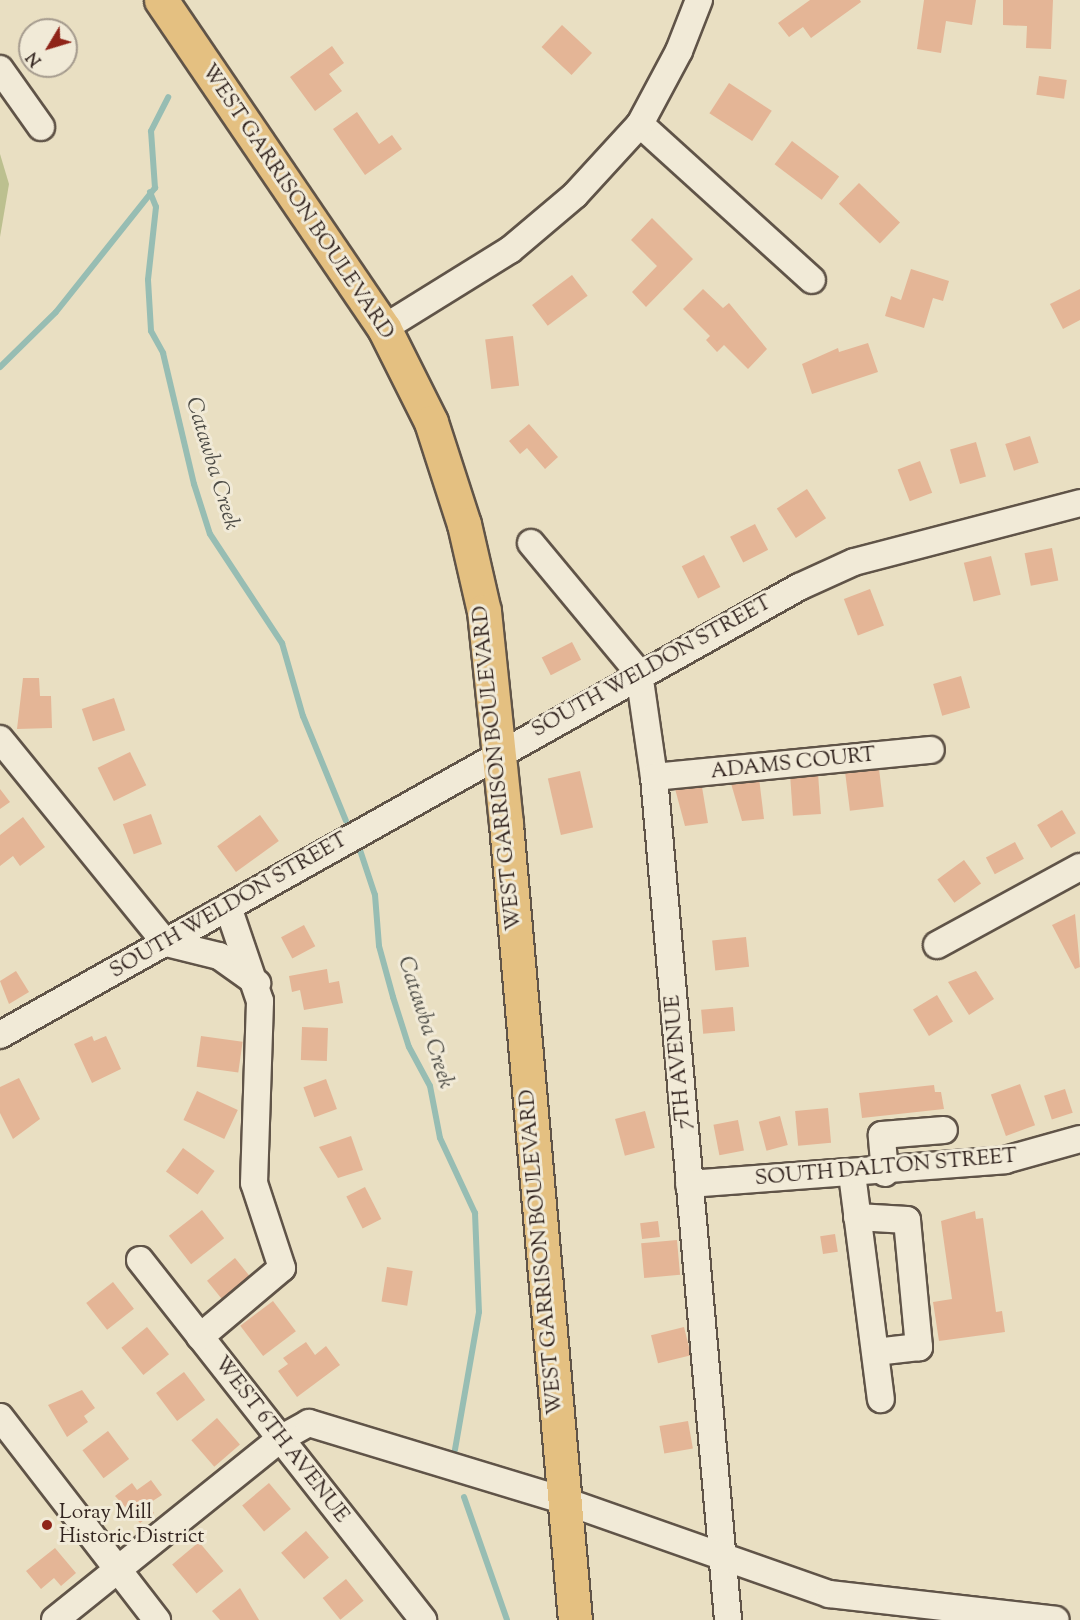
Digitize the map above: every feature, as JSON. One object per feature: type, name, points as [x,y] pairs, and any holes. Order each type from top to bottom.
[{"type":"main road","name":"WEST GARRISON BOULEVARD","points":[[161,0],[384,328],[431,422],[464,524],[484,611],[562,1500],[575,1620]]},
{"type":"street","points":[[384,328],[540,228],[640,124],[679,51],[699,0]]},
{"type":"street","points":[[0,69],[41,127]]},
{"type":"street","points":[[640,124],[812,280]]},
{"type":"street","name":"SOUTH WELDON STREET","points":[[0,1035],[639,673],[854,562],[1080,503]]},
{"type":"street","points":[[531,543],[639,673]]},
{"type":"street","name":"7TH AVENUE","points":[[639,673],[654,777],[728,1620]]},
{"type":"street","points":[[0,739],[166,943],[219,956],[256,984]]},
{"type":"street","name":"ADAMS COURT","points":[[654,777],[931,750]]},
{"type":"street","points":[[938,945],[1080,867]]},
{"type":"street","points":[[200,1337],[282,1268],[254,1183],[261,1024],[256,984],[228,907]]},
{"type":"street","points":[[885,1173],[882,1135],[944,1130]]},
{"type":"street","name":"SOUTH DALTON STREET","points":[[690,1184],[885,1173],[1035,1155],[1080,1139]]},
{"type":"street","points":[[852,1174],[881,1399]]},
{"type":"street","points":[[857,1218],[907,1220],[919,1347],[875,1352]]},
{"type":"street","name":"WEST 6TH AVENUE","points":[[140,1260],[423,1620]]},
{"type":"street","points":[[0,1417],[157,1620]]},
{"type":"street","points":[[55,1620],[280,1439],[300,1425],[319,1424],[562,1500],[722,1559],[829,1594],[1013,1619],[1056,1620]]},
{"type":"green space","points":[[0,154],[9,184],[0,237]]},
{"type":"building","points":[[810,0],[860,0],[861,2],[811,38],[803,27],[789,37],[778,23]]},
{"type":"building","points":[[924,0],[976,0],[972,25],[946,21],[941,53],[917,49]]},
{"type":"building","points":[[1003,0],[1053,0],[1051,49],[1026,48],[1027,26],[1003,25]]},
{"type":"building","points":[[562,25],[592,53],[572,75],[542,47]]},
{"type":"building","points":[[332,46],[344,63],[329,74],[342,91],[315,111],[290,77]]},
{"type":"building","points":[[1039,76],[1067,80],[1064,99],[1036,95]]},
{"type":"building","points":[[729,83],[772,111],[752,141],[709,113]]},
{"type":"building","points":[[357,112],[379,144],[392,135],[402,149],[365,175],[333,129]]},
{"type":"building","points":[[792,141],[839,177],[822,200],[775,164]]},
{"type":"building","points":[[859,183],[900,223],[880,243],[839,204]]},
{"type":"building","points":[[652,218],[693,259],[646,307],[632,292],[657,266],[631,240]]},
{"type":"building","points":[[911,269],[949,281],[943,301],[933,298],[924,328],[885,316],[891,296],[901,300]]},
{"type":"building","points":[[572,275],[588,296],[548,326],[532,305]]},
{"type":"building","points":[[703,289],[723,308],[729,303],[767,349],[748,369],[724,345],[717,352],[706,340],[710,336],[683,309]]},
{"type":"building","points":[[1080,289],[1080,320],[1063,329],[1050,304]]},
{"type":"building","points":[[513,336],[519,386],[491,389],[485,339]]},
{"type":"building","points":[[868,343],[878,372],[812,394],[802,364],[838,348],[839,352]]},
{"type":"building","points":[[529,424],[558,457],[545,469],[527,448],[520,454],[509,441]]},
{"type":"building","points":[[1030,436],[1039,463],[1014,471],[1005,444]]},
{"type":"building","points":[[976,442],[986,477],[960,484],[950,449]]},
{"type":"building","points":[[920,461],[932,493],[910,501],[898,470]]},
{"type":"building","points":[[807,489],[826,518],[796,538],[777,509]]},
{"type":"building","points":[[755,524],[768,550],[743,563],[730,537]]},
{"type":"building","points":[[1052,548],[1058,580],[1031,586],[1025,553]]},
{"type":"building","points":[[704,555],[720,587],[698,598],[682,566]]},
{"type":"building","points":[[991,556],[1001,595],[974,602],[964,563]]},
{"type":"building","points":[[870,589],[884,625],[858,635],[844,599]]},
{"type":"building","points":[[572,642],[581,660],[551,675],[542,657]]},
{"type":"building","points":[[961,676],[970,708],[942,716],[933,684]]},
{"type":"building","points":[[23,678],[39,678],[40,696],[51,696],[52,728],[17,729]]},
{"type":"building","points":[[114,698],[125,730],[93,741],[82,709]]},
{"type":"building","points":[[130,752],[146,785],[114,801],[98,768]]},
{"type":"building","points":[[879,769],[884,807],[850,811],[845,773]]},
{"type":"building","points":[[580,771],[593,828],[561,835],[548,778]]},
{"type":"building","points":[[818,773],[821,814],[793,816],[790,775]]},
{"type":"building","points":[[759,778],[764,819],[742,821],[730,780]]},
{"type":"building","points":[[701,781],[708,823],[685,826],[674,785]]},
{"type":"building","points":[[0,789],[10,802],[0,809]]},
{"type":"building","points":[[1062,810],[1076,833],[1051,848],[1037,825]]},
{"type":"building","points":[[151,814],[162,844],[134,854],[123,824]]},
{"type":"building","points":[[260,815],[279,841],[236,872],[217,846]]},
{"type":"building","points":[[23,817],[45,847],[20,866],[13,856],[0,866],[0,835]]},
{"type":"building","points":[[1015,842],[1024,859],[995,874],[986,857]]},
{"type":"building","points":[[964,860],[981,883],[954,903],[937,879]]},
{"type":"building","points":[[1075,914],[1080,967],[1075,969],[1052,925]]},
{"type":"building","points":[[304,925],[315,946],[292,958],[281,937]]},
{"type":"building","points":[[746,937],[749,967],[715,970],[712,941]]},
{"type":"building","points":[[327,969],[329,983],[339,981],[343,1003],[304,1010],[300,990],[292,992],[289,976]]},
{"type":"building","points":[[16,971],[29,992],[9,1004],[0,981]]},
{"type":"building","points":[[976,971],[994,999],[969,1015],[948,982]]},
{"type":"building","points":[[937,995],[953,1022],[929,1036],[913,1009]]},
{"type":"building","points":[[733,1007],[735,1031],[703,1034],[701,1010]]},
{"type":"building","points":[[302,1027],[328,1028],[327,1061],[301,1060]]},
{"type":"building","points":[[92,1036],[94,1041],[106,1036],[121,1069],[92,1083],[74,1044]]},
{"type":"building","points":[[201,1036],[243,1042],[238,1073],[197,1067]]},
{"type":"building","points":[[19,1078],[40,1119],[13,1139],[0,1113],[0,1087]]},
{"type":"building","points":[[326,1079],[337,1109],[314,1117],[303,1087]]},
{"type":"building","points":[[1020,1084],[1035,1125],[1006,1136],[991,1095]]},
{"type":"building","points":[[934,1085],[935,1092],[941,1092],[944,1109],[862,1118],[859,1093]]},
{"type":"building","points":[[1065,1089],[1073,1113],[1052,1120],[1044,1096]]},
{"type":"building","points":[[197,1091],[238,1110],[224,1139],[183,1120]]},
{"type":"building","points":[[828,1108],[831,1143],[798,1146],[795,1111]]},
{"type":"building","points":[[645,1111],[655,1148],[625,1156],[615,1119]]},
{"type":"building","points":[[780,1116],[788,1145],[767,1151],[759,1122]]},
{"type":"building","points":[[738,1120],[744,1150],[719,1155],[713,1125]]},
{"type":"building","points":[[351,1136],[363,1170],[338,1178],[319,1147]]},
{"type":"building","points":[[183,1148],[215,1171],[198,1194],[166,1171]]},
{"type":"building","points":[[365,1187],[381,1219],[363,1229],[346,1197]]},
{"type":"building","points":[[202,1210],[224,1238],[191,1264],[169,1236]]},
{"type":"building","points":[[975,1211],[976,1219],[983,1218],[996,1312],[1002,1311],[1005,1332],[939,1341],[933,1302],[952,1299],[941,1221]]},
{"type":"building","points":[[658,1221],[660,1237],[642,1239],[640,1223]]},
{"type":"building","points":[[835,1234],[838,1252],[823,1254],[820,1236]]},
{"type":"building","points":[[677,1240],[680,1275],[644,1278],[641,1243]]},
{"type":"building","points":[[235,1258],[256,1284],[228,1306],[207,1281]]},
{"type":"building","points":[[387,1267],[413,1271],[407,1306],[382,1302]]},
{"type":"building","points":[[113,1282],[134,1309],[107,1330],[86,1303]]},
{"type":"building","points":[[273,1301],[296,1331],[263,1356],[240,1326]]},
{"type":"building","points":[[147,1327],[169,1354],[143,1375],[121,1348]]},
{"type":"building","points":[[684,1327],[691,1355],[658,1363],[651,1335]]},
{"type":"building","points":[[306,1342],[315,1355],[326,1346],[340,1365],[297,1397],[278,1371],[288,1364],[283,1358]]},
{"type":"building","points":[[184,1372],[205,1400],[177,1421],[156,1393]]},
{"type":"building","points":[[82,1390],[95,1408],[84,1416],[88,1422],[67,1437],[48,1405]]},
{"type":"building","points":[[217,1418],[240,1444],[214,1467],[191,1440]]},
{"type":"building","points":[[688,1421],[693,1449],[664,1454],[659,1426]]},
{"type":"building","points":[[108,1431],[129,1459],[104,1478],[82,1450]]},
{"type":"building","points":[[151,1480],[162,1495],[148,1504],[154,1513],[140,1523],[115,1496],[132,1483],[137,1490]]},
{"type":"building","points":[[269,1483],[291,1509],[264,1532],[242,1505]]},
{"type":"building","points":[[306,1531],[329,1557],[304,1579],[281,1553]]},
{"type":"building","points":[[199,1542],[223,1571],[197,1594],[172,1564]]},
{"type":"building","points":[[55,1548],[76,1573],[61,1586],[54,1578],[41,1589],[26,1571]]},
{"type":"building","points":[[346,1579],[364,1601],[340,1620],[323,1598]]},
{"type":"building","points":[[240,1588],[259,1620],[220,1620],[212,1611]]},
{"type":"waterway","points":[[0,367],[56,312],[155,188],[151,131],[168,97]]},
{"type":"waterway","name":"Catawba Creek","points":[[150,192],[156,207],[148,280],[151,331],[163,353],[194,484],[210,534],[282,643],[303,716],[346,821]]},
{"type":"waterway","name":"Catawba Creek","points":[[360,850],[375,895],[379,946],[393,997],[409,1047],[430,1086],[440,1138],[475,1213],[479,1312],[455,1450]]},
{"type":"waterway","name":"Catawba Creek","points":[[464,1497],[507,1620]]},
{"type":"place","name":"Loray Mill Historic District","points":[[47,1525]]}]
